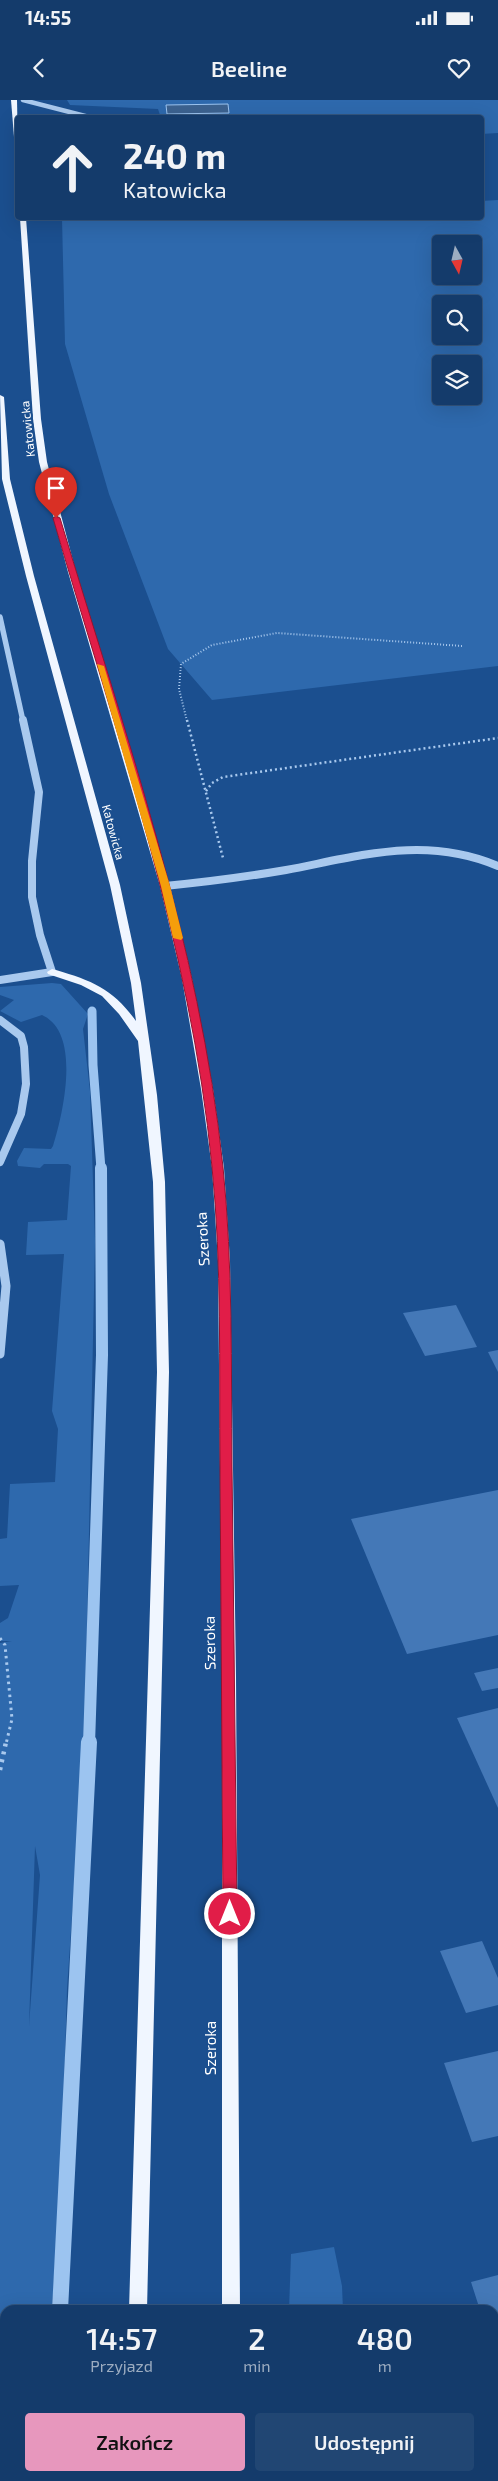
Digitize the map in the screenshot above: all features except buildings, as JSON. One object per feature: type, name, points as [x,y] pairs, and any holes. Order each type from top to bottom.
[{"type":"main road","points":[[14,100],[15,115]]},
{"type":"main road","name":"Katowicka","points":[[23,220],[37,419],[45,472],[69,563],[166,886],[187,978]]},
{"type":"main road","name":"Katowicka","points":[[0,397],[6,479],[30,576],[115,885],[136,983],[144,1042]]},
{"type":"main road","points":[[52,972],[84,981],[106,993],[121,1006],[144,1042],[159,1182],[163,1310],[159,1547],[138,2305]]},
{"type":"main road","name":"Szeroka","points":[[187,978],[207,1089],[216,1158],[224,1261],[229,1677],[231,2305]]},
{"type":"street","points":[[23,100],[81,115]]},
{"type":"street","points":[[0,617],[39,792],[40,814],[31,873],[32,902],[43,950],[52,972],[0,980]]},
{"type":"street","points":[[166,886],[229,880],[397,849],[438,849],[484,860],[498,866]]},
{"type":"street","points":[[0,1020],[21,1036],[24,1047],[26,1084],[22,1114],[0,1162]]},
{"type":"street","points":[[0,1244],[6,1264],[8,1298],[0,1354]]},
{"type":"path","points":[[229,880],[180,689],[181,664],[212,645],[277,633],[462,646]]},
{"type":"path","points":[[206,791],[212,783],[223,778],[498,738]]},
{"type":"path","points":[[0,1638],[5,1644],[12,1719],[0,1770]]},
{"type":"shaded area","points":[[67,100],[498,100],[498,133],[484,134],[484,115],[160,115],[158,109],[70,105]]},
{"type":"shaded area","points":[[228,104],[229,113],[167,114],[166,105]]},
{"type":"shaded area","points":[[498,200],[498,666],[212,700],[168,649],[109,494],[65,344],[62,220],[484,220],[484,201]]},
{"type":"shaded area","points":[[61,984],[88,1014],[83,1029],[90,1091],[95,1242],[85,1726],[67,1989],[63,2126],[52,2305],[0,2305],[0,1643],[12,1641],[0,1641],[0,1623],[8,1618],[19,1585],[0,1586],[0,1539],[7,1538],[10,1484],[55,1482],[58,1429],[52,1411],[64,1254],[26,1255],[28,1222],[67,1220],[71,1166],[68,1164],[44,1164],[40,1168],[18,1166],[17,1161],[24,1148],[51,1149],[53,1146],[64,1095],[66,1056],[62,1038],[54,1024],[42,1015],[21,1022],[0,1011],[14,1000],[0,995],[0,987]],"holes":[[[35,1846],[40,1875],[29,2026]]]},
{"type":"shaded area","points":[[334,2247],[342,2286],[343,2305],[289,2305],[291,2254]]},
{"type":"waterway","points":[[92,1011],[93,1065],[101,1169]]},
{"type":"waterway","points":[[89,1744],[102,1355],[101,1168]]},
{"type":"waterway","points":[[60,2305],[89,1742]]},
{"type":"slow traffic","points":[[100,666],[166,886],[178,938]]},
{"type":"route","points":[[56,518],[166,886],[187,978],[207,1089],[218,1168],[224,1261],[230,1914]]}]
